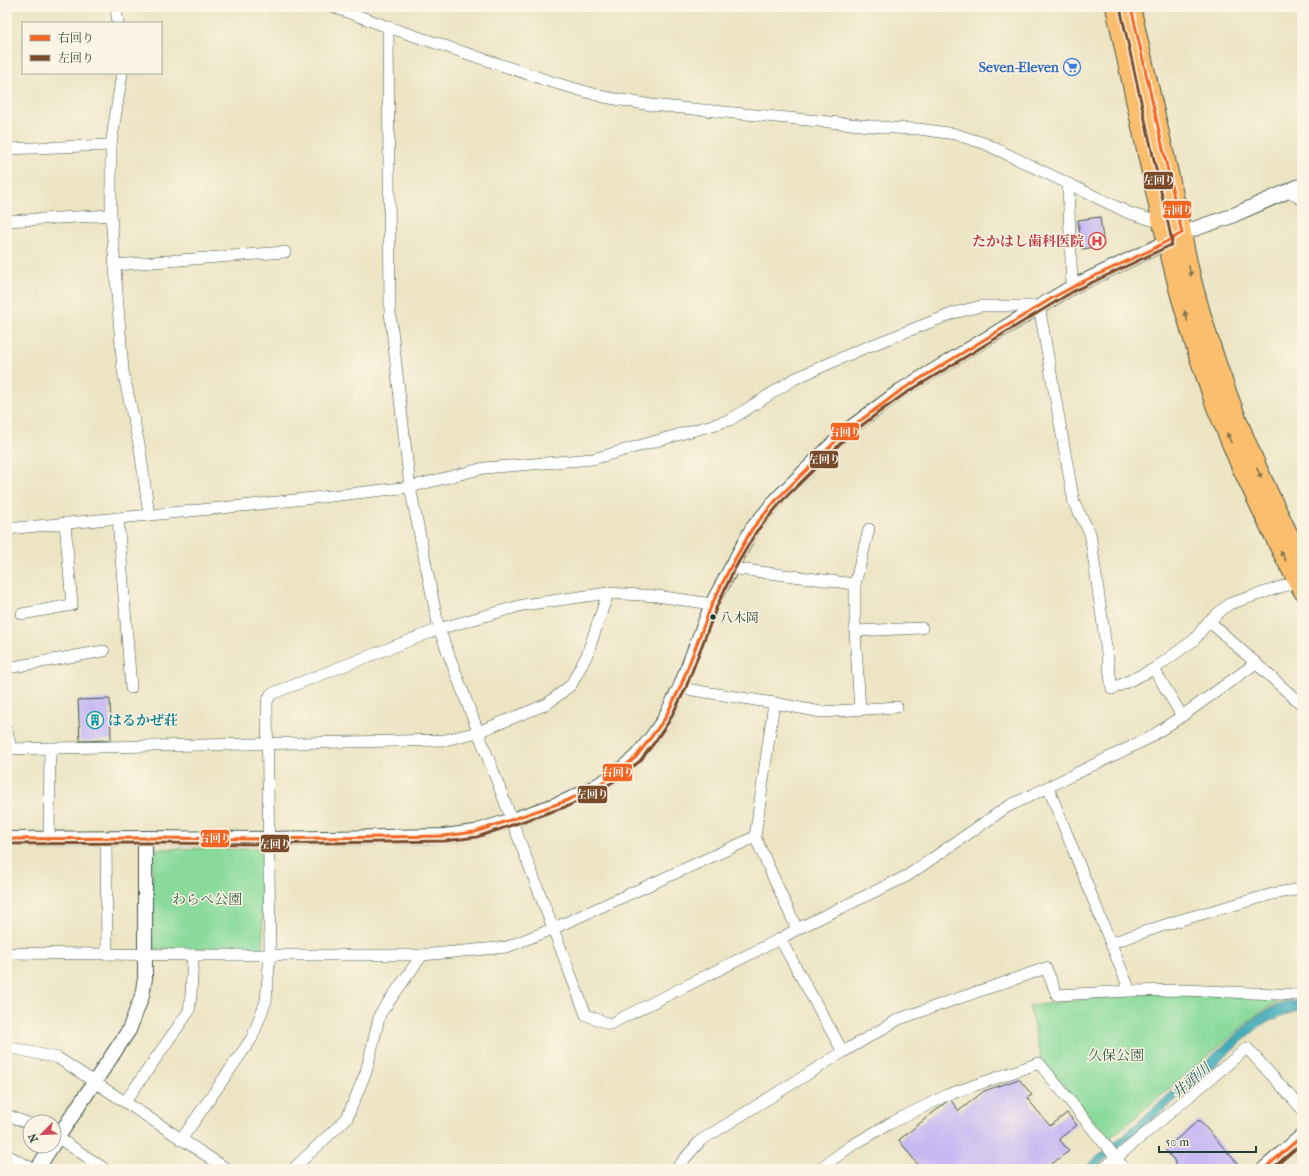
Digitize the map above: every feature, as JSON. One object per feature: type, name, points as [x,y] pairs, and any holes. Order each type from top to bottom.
[{"type":"highway","points":[[1115,7],[1161,219],[1179,292],[1194,343],[1215,405],[1255,498],[1300,584]]},
{"type":"highway","points":[[1131,7],[1194,289],[1209,340],[1229,400],[1254,460],[1278,514],[1302,560]]},
{"type":"street","points":[[116,7],[118,22]]},
{"type":"street","points":[[334,7],[388,27],[552,82],[604,97],[659,106],[892,128],[920,129],[955,134],[986,144],[1129,213],[1152,220],[1161,219]]},
{"type":"street","points":[[388,27],[390,312],[410,488],[439,629],[586,1015],[610,1024],[780,939],[797,929],[907,876],[1007,807],[1149,738],[1256,663]]},
{"type":"street","points":[[122,74],[111,145],[111,215],[124,371],[140,449],[149,515]]},
{"type":"street","points":[[7,149],[111,145]]},
{"type":"street","points":[[1068,184],[1072,287]]},
{"type":"street","points":[[7,839],[268,839],[444,836],[475,832],[566,801],[613,776],[636,757],[650,740],[664,720],[680,688],[712,604],[752,529],[778,498],[845,432],[900,391],[1072,287],[1167,242],[1182,233],[1229,216],[1296,188],[1302,200]]},
{"type":"street","points":[[7,221],[111,215]]},
{"type":"street","points":[[115,265],[286,252]]},
{"type":"street","points":[[7,529],[410,488],[484,468],[593,459],[730,420],[794,379],[857,351],[954,313],[981,306],[1039,306]]},
{"type":"street","points":[[1039,306],[1074,503],[1090,533],[1112,689],[1154,669],[1194,640],[1209,621],[1229,604],[1300,584]]},
{"type":"street","points":[[118,518],[131,688]]},
{"type":"street","points":[[22,614],[72,605],[65,523]]},
{"type":"street","points":[[860,710],[855,631],[855,584],[869,529]]},
{"type":"street","points":[[730,568],[855,584]]},
{"type":"street","points":[[181,1140],[252,1038],[266,1001],[270,954],[267,702],[271,694],[439,629],[522,605],[608,593],[658,596],[712,604]]},
{"type":"street","points":[[7,731],[9,749],[445,740],[478,732],[547,704],[571,685],[587,655],[608,593]]},
{"type":"street","points":[[1209,621],[1302,705]]},
{"type":"street","points":[[855,631],[922,628]]},
{"type":"street","points":[[7,668],[104,651]]},
{"type":"street","points":[[1154,669],[1182,716]]},
{"type":"street","points":[[680,688],[821,712],[897,707]]},
{"type":"street","points":[[774,703],[755,837],[797,929]]},
{"type":"street","points":[[49,839],[50,748]]},
{"type":"street","points":[[1048,787],[1130,991]]},
{"type":"street","points":[[7,953],[422,955],[507,947],[552,929],[755,837]]},
{"type":"street","points":[[106,838],[107,954]]},
{"type":"street","points":[[62,1128],[129,1030],[142,996],[145,978],[146,954],[145,838]]},
{"type":"street","points":[[1111,943],[1177,921],[1236,904],[1276,893],[1302,889]]},
{"type":"street","points":[[780,939],[843,1052]]},
{"type":"street","points":[[126,1102],[189,1011],[193,955]]},
{"type":"street","points":[[293,1169],[348,1118],[366,1072],[380,1014],[422,955]]},
{"type":"street","points":[[676,1169],[700,1141],[899,1019],[1046,968],[1057,995],[1184,990],[1252,994],[1302,994]]},
{"type":"street","points":[[7,1047],[58,1058],[227,1169]]},
{"type":"street","points":[[1103,1169],[1247,1048],[1302,1110]]},
{"type":"street","points":[[819,1169],[857,1142],[946,1095],[1039,1063],[1125,1169]]},
{"type":"street","points":[[7,1115],[22,1121]]},
{"type":"street","points":[[1264,1169],[1302,1136]]},
{"type":"street","points":[[62,1145],[105,1169]]},
{"type":"street","points":[[37,1169],[46,1154]]},
{"type":"street","points":[[7,1155],[33,1169]]},
{"type":"green space","name":"わらぺ公園","points":[[262,848],[263,948],[153,949],[152,849]]},
{"type":"green space","name":"久保公園","points":[[1185,987],[1290,999],[1278,1002],[1259,1013],[1109,1139],[1041,1059],[1029,1006]]},
{"type":"water","name":"井頭川","points":[[1288,1001],[1302,1002],[1302,1012],[1297,1011],[1284,1015],[1260,1026],[1094,1169],[1083,1169],[1257,1016]]},
{"type":"building","points":[[1100,217],[1104,246],[1082,249],[1078,220]]},
{"type":"building","name":"はるかぜ荘","points":[[110,699],[111,740],[80,741],[78,700]]},
{"type":"building","points":[[1019,1079],[1032,1095],[1027,1098],[1050,1126],[1067,1113],[1077,1125],[1059,1139],[1069,1151],[1045,1169],[921,1169],[899,1140],[950,1099],[959,1111],[984,1091]]},
{"type":"building","points":[[1199,1120],[1238,1164],[1232,1169],[1177,1169],[1174,1160],[1165,1149]]},
{"type":"transit line","name":"左回り","points":[[7,844],[267,844],[445,841],[477,837],[568,806],[595,793],[616,780],[640,761],[668,723],[685,690],[717,606],[734,570],[756,532],[782,501],[848,436],[903,395],[1057,301],[1074,291],[1171,245],[1172,241],[1120,7]]},
{"type":"transit line","name":"右回り","points":[[7,839],[267,839],[444,836],[475,832],[566,801],[593,788],[613,776],[636,757],[664,720],[680,688],[712,604],[752,529],[778,498],[845,432],[900,391],[1054,297],[1086,280],[1151,250],[1182,233],[1131,7]]},
{"type":"transit line","name":"右回り","points":[[1264,1169],[1302,1136]]},
{"type":"transit line","name":"左回り","points":[[1272,1169],[1302,1143]]},
{"type":"place","name":"Seven-Eleven","points":[[1072,67]]},
{"type":"place","name":"たかはし歯科医院","points":[[1097,241]]},
{"type":"place","name":"八木岡","points":[[713,617]]},
{"type":"place","name":"はるかぜ荘","points":[[95,720]]}]
